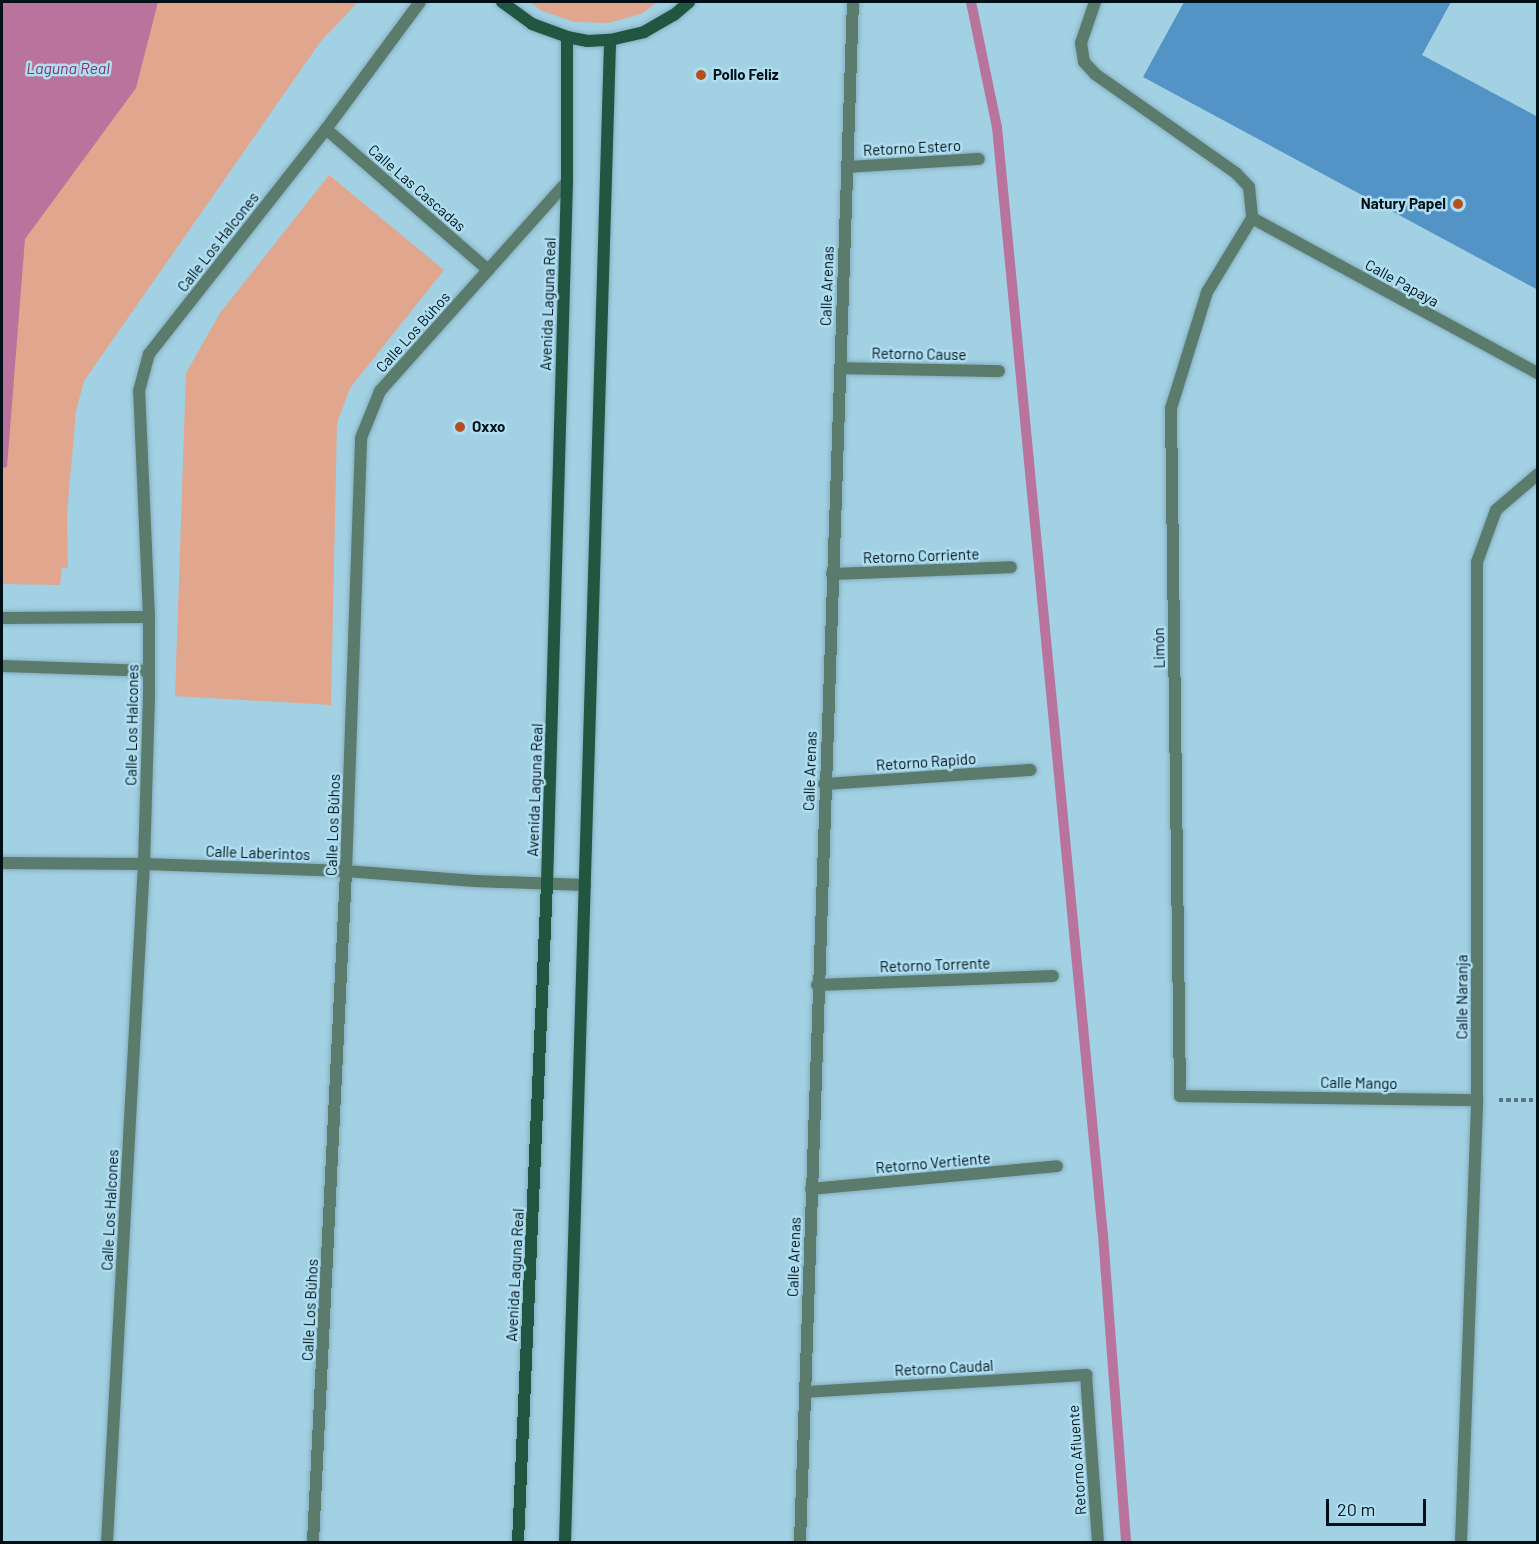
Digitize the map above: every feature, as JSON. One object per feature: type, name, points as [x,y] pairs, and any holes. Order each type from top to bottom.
[{"type":"street","name":"Calle Los Halcones","points":[[107,1542],[144,864],[149,617],[139,391],[149,354],[326,129],[420,2]]},
{"type":"street","points":[[502,2],[532,24],[567,38],[610,40],[644,32],[674,15],[689,2]]},
{"type":"street","name":"Calle Arenas","points":[[800,1542],[817,985],[853,2]]},
{"type":"street","points":[[1095,2],[1082,43],[1084,62],[1095,74],[1236,173],[1249,187],[1252,218]]},
{"type":"street","name":"Avenida Laguna Real","points":[[518,1542],[547,884],[567,182],[567,38]]},
{"type":"street","points":[[565,1542],[610,40]]},
{"type":"street","name":"Calle Las Cascadas","points":[[326,129],[488,270]]},
{"type":"street","name":"Retorno Estero","points":[[847,167],[979,159]]},
{"type":"street","name":"Calle Los Búhos","points":[[313,1542],[346,871],[361,438],[380,391],[567,182]]},
{"type":"street","name":"Calle Papaya","points":[[1252,218],[1538,373]]},
{"type":"street","name":"Limón","points":[[1180,1096],[1171,408],[1207,292],[1252,218]]},
{"type":"street","name":"Retorno Cause","points":[[840,368],[999,371]]},
{"type":"street","name":"Calle Naranja","points":[[1461,1542],[1477,1100],[1477,562],[1496,510],[1538,474]]},
{"type":"street","name":"Retorno Corriente","points":[[832,574],[1011,567]]},
{"type":"street","points":[[2,618],[149,617]]},
{"type":"street","points":[[2,666],[149,670]]},
{"type":"street","name":"Retorno Rapido","points":[[824,784],[1031,770]]},
{"type":"street","name":"Calle Laberintos","points":[[2,863],[144,864],[346,871],[475,881],[585,885]]},
{"type":"street","name":"Retorno Torrente","points":[[817,985],[1053,976]]},
{"type":"street","name":"Calle Mango","points":[[1180,1096],[1477,1100]]},
{"type":"street","name":"Retorno Vertiente","points":[[811,1189],[1057,1166]]},
{"type":"street","name":"Retorno Caudal","points":[[805,1392],[1086,1375]]},
{"type":"street","name":"Retorno Afluente","points":[[1086,1375],[1098,1542]]},
{"type":"path","points":[[1477,1100],[1538,1100]]},
{"type":"shaded area","points":[[2,2],[358,2],[321,41],[84,381],[76,411],[67,514],[68,568],[62,568],[60,585],[2,584]]},
{"type":"shaded area","points":[[530,2],[657,2],[643,13],[609,23],[575,22],[542,11]]},
{"type":"shaded area","points":[[329,175],[444,270],[350,388],[337,423],[331,705],[175,696],[186,373],[220,313]]},
{"type":"water","name":"Laguna Real","points":[[2,2],[158,2],[136,88],[25,239],[7,467],[2,468]]},
{"type":"building","name":"Natury Papel","points":[[1184,2],[1451,2],[1422,55],[1538,117],[1538,290],[1143,77]]},
{"type":"waterway","points":[[971,2],[997,127],[1103,1235],[1126,1542]]},
{"type":"place","name":"Pollo Feliz","points":[[701,75]]},
{"type":"place","name":"Natury Papel","points":[[1458,204]]},
{"type":"place","name":"Oxxo","points":[[460,427]]}]
